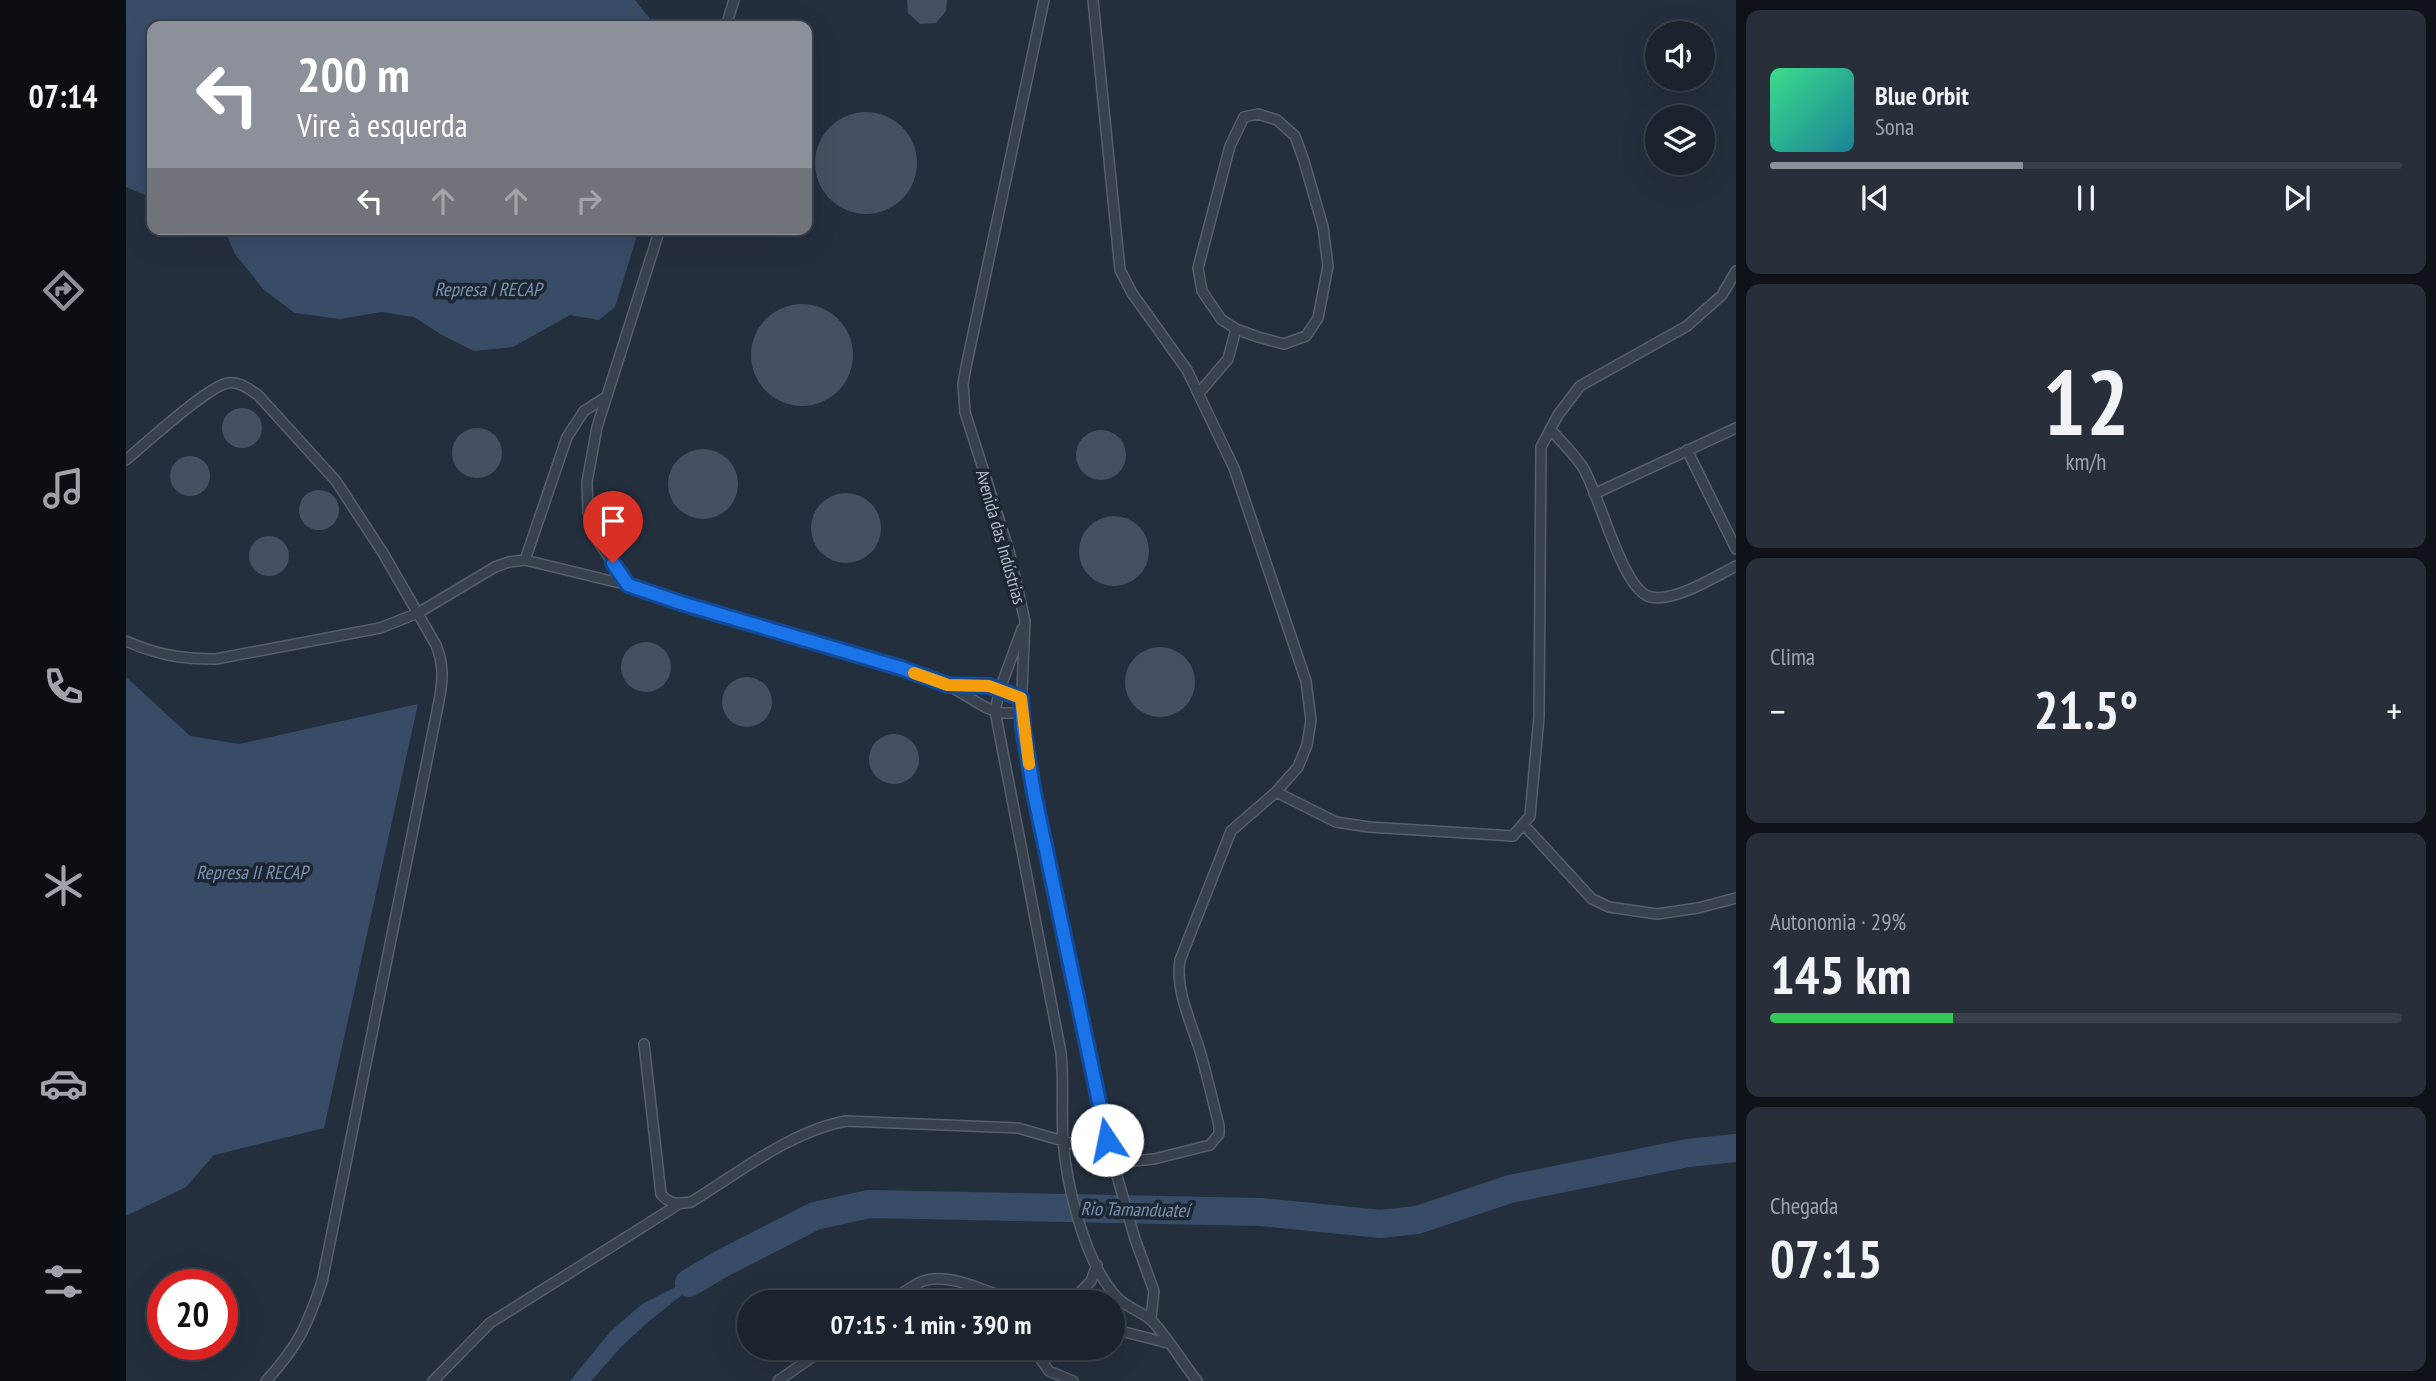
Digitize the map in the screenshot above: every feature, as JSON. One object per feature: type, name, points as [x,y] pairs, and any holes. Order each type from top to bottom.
[{"type":"lane","points":[[728,21],[734,0]]},
{"type":"lane","name":"Avenida das Indústrias","points":[[1044,0],[963,384],[965,412],[1009,551],[1025,621],[1021,713],[1034,793],[1111,1156],[1135,1239],[1154,1291],[1151,1319]]},
{"type":"lane","points":[[645,1044],[661,1194],[670,1203],[691,1202],[805,1133],[846,1121],[1018,1128],[1133,1161],[1154,1159],[1210,1145],[1219,1134],[1206,1076],[1180,985],[1180,960],[1231,831],[1276,792],[1298,767],[1307,745],[1311,720],[1306,681],[1234,468],[1187,370],[1132,293],[1120,270],[1093,0]]},
{"type":"lane","points":[[1258,114],[1277,120],[1295,136],[1323,227],[1328,266],[1318,318],[1306,336],[1284,344],[1236,329],[1221,319],[1202,291],[1198,268],[1230,146],[1244,117],[1258,114]]},
{"type":"lane","points":[[628,585],[598,541],[589,512],[587,482],[597,427],[658,235]]},
{"type":"lane","points":[[1276,792],[1336,822],[1369,827],[1513,836],[1524,824],[1530,816],[1539,718],[1541,447],[1558,415],[1580,386],[1687,326],[1722,295],[1736,271]]},
{"type":"lane","points":[[1199,393],[1228,359],[1236,329]]},
{"type":"lane","points":[[126,460],[190,405],[225,383],[247,387],[258,395],[336,481],[383,553],[442,660],[443,677],[439,701],[323,1282],[307,1326],[291,1353],[266,1381]]},
{"type":"lane","points":[[525,560],[567,437],[584,411],[606,397]]},
{"type":"lane","points":[[1594,494],[1736,428]]},
{"type":"lane","points":[[1550,429],[1583,467],[1627,574],[1639,592],[1648,597],[1663,598],[1693,588],[1736,566]]},
{"type":"lane","points":[[1687,450],[1736,549]]},
{"type":"lane","points":[[126,641],[155,653],[190,659],[216,659],[380,628],[418,613],[495,567],[525,560],[628,585],[901,668],[948,685],[995,711],[1021,713]]},
{"type":"lane","points":[[1025,621],[1000,689],[995,711],[1061,1054],[1066,1173],[1084,1238],[1112,1293],[1129,1308],[1151,1319],[1197,1381]]},
{"type":"lane","points":[[948,685],[984,685],[1021,698]]},
{"type":"lane","points":[[1524,824],[1592,900],[1609,907],[1657,914],[1698,908],[1736,898]]},
{"type":"lane","points":[[433,1381],[490,1323],[679,1204]]},
{"type":"lane","points":[[1082,1290],[1091,1281],[1097,1265]]},
{"type":"lane","points":[[908,1290],[933,1279],[960,1282],[982,1290]]},
{"type":"lane","points":[[1125,1332],[1168,1343]]},
{"type":"lane","points":[[778,1381],[808,1360]]},
{"type":"lane","points":[[1041,1360],[1049,1371],[1073,1381]]},
{"type":"water","points":[[126,0],[635,0],[652,21],[147,21],[147,196],[126,187]]},
{"type":"water","name":"Represa I RECAP","points":[[227,235],[637,235],[615,307],[599,320],[570,315],[513,347],[474,351],[414,317],[381,312],[340,319],[295,313],[264,290],[235,254]]},
{"type":"water","name":"Represa II RECAP","points":[[126,677],[190,736],[239,744],[418,704],[324,1128],[214,1155],[186,1187],[126,1216]]},
{"type":"water","points":[[721,1264],[648,1322],[591,1381],[570,1381],[610,1332],[642,1304]]},
{"type":"building","points":[[907,0],[947,0],[946,11],[936,23],[920,24],[908,13]]},
{"type":"building","points":[[866,112],[885,116],[902,127],[913,144],[917,163],[913,182],[902,199],[885,210],[866,214],[847,210],[830,199],[819,182],[815,163],[819,144],[830,127],[847,116]]},
{"type":"building","points":[[802,304],[821,308],[838,319],[849,336],[853,355],[849,374],[838,391],[821,402],[802,406],[783,402],[766,391],[755,374],[751,355],[755,336],[766,319],[783,308]]},
{"type":"building","points":[[242,408],[256,414],[262,428],[256,442],[242,448],[228,442],[222,428],[228,414]]},
{"type":"building","points":[[477,428],[495,435],[502,453],[495,471],[477,478],[459,471],[452,453],[459,435]]},
{"type":"building","points":[[1101,430],[1119,437],[1126,455],[1119,473],[1101,480],[1083,473],[1076,455],[1083,437]]},
{"type":"building","points":[[703,449],[728,459],[738,484],[728,509],[703,519],[678,509],[668,484],[678,459]]},
{"type":"building","points":[[190,456],[204,462],[210,476],[204,490],[190,496],[176,490],[170,476],[176,462]]},
{"type":"building","points":[[319,490],[333,496],[339,510],[333,524],[319,530],[305,524],[299,510],[305,496]]},
{"type":"building","points":[[846,493],[871,503],[881,528],[871,553],[846,563],[821,553],[811,528],[821,503]]},
{"type":"building","points":[[1114,516],[1139,526],[1149,551],[1139,576],[1114,586],[1089,576],[1079,551],[1089,526]]},
{"type":"building","points":[[269,536],[283,542],[289,556],[283,570],[269,576],[255,570],[249,556],[255,542]]},
{"type":"building","points":[[646,642],[664,649],[671,667],[664,685],[646,692],[628,685],[621,667],[628,649]]},
{"type":"building","points":[[1160,647],[1185,657],[1195,682],[1185,707],[1160,717],[1135,707],[1125,682],[1135,657]]},
{"type":"building","points":[[747,677],[765,684],[772,702],[765,720],[747,727],[729,720],[722,702],[729,684]]},
{"type":"building","points":[[894,734],[912,741],[919,759],[912,777],[894,784],[876,777],[869,759],[876,741]]},
{"type":"waterway","name":"Rio Tamanduateí","points":[[689,1283],[815,1216],[869,1204],[1261,1212],[1381,1224],[1417,1220],[1510,1189],[1688,1153],[1736,1148]]},
{"type":"slow traffic","points":[[914,673],[948,685],[989,686],[1021,698],[1029,764]]},
{"type":"route","points":[[613,563],[628,585],[681,603],[838,652],[901,668],[948,685],[989,686],[1021,698],[1034,793],[1107,1140]]}]
